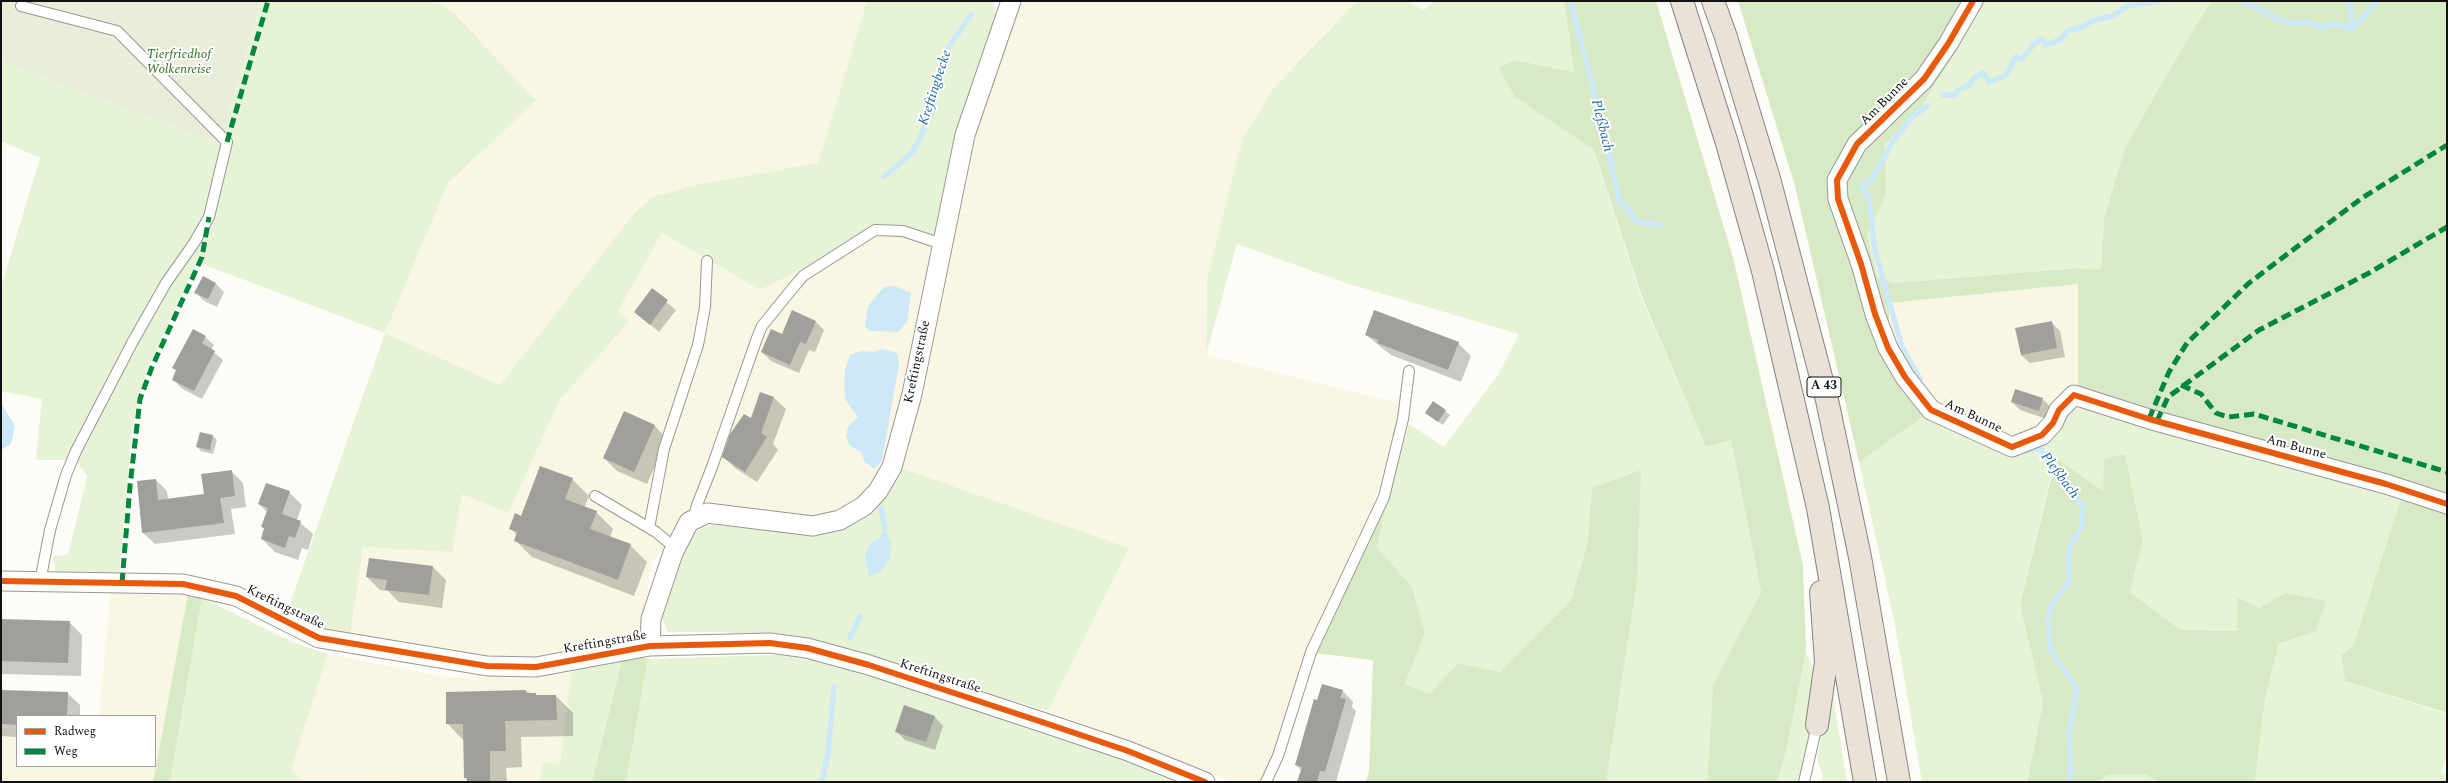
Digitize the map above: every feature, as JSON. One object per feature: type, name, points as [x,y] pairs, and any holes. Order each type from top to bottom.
[{"type":"highway","name":"A 43","points":[[1682,1],[1727,143],[1763,271],[1818,508],[1866,782]]},
{"type":"highway","name":"A 43","points":[[1713,1],[1726,37],[1770,182],[1828,400],[1860,557],[1899,782]]},
{"type":"highway","points":[[1817,725],[1826,662],[1821,606],[1818,508]]},
{"type":"street","name":"Kreftingstraße","points":[[650,646],[651,619],[675,548],[689,522],[707,513],[813,526],[840,520],[864,506],[878,491],[892,467],[912,394],[964,135],[1011,1]]},
{"type":"street","name":"Am Bunne","points":[[1973,1],[1948,44],[1924,79],[1857,144],[1837,180],[1838,199],[1861,264],[1875,314],[1888,348],[1904,377],[1931,410],[2012,447],[2042,435],[2052,423],[2059,410],[2074,395],[2149,419],[2386,484],[2447,504]]},
{"type":"street","name":"Kreftingstraße","points":[[1,581],[183,584],[236,596],[319,638],[487,666],[536,667],[650,646],[770,643],[807,648],[869,666],[1045,723],[1128,751],[1205,782]]},
{"type":"lane","points":[[21,6],[116,31],[227,142],[209,217],[194,243],[166,283],[132,343],[76,451],[66,475],[50,530],[40,582]]},
{"type":"lane","points":[[694,520],[697,505],[762,326],[803,276],[875,230],[903,231],[942,244]]},
{"type":"lane","points":[[649,528],[664,449],[698,345],[705,307],[707,261]]},
{"type":"lane","points":[[1266,782],[1278,756],[1311,652],[1384,497],[1404,419],[1410,371]]},
{"type":"lane","points":[[595,496],[649,528],[675,548]]},
{"type":"lane","points":[[1804,782],[1817,725]]},
{"type":"shaded area","points":[[435,1],[867,1],[818,163],[699,184],[652,197],[631,217],[500,385],[385,333],[448,183],[535,101],[452,11]]},
{"type":"shaded area","points":[[1018,1],[1357,1],[1329,33],[1207,279],[1206,355],[1403,404],[1372,510],[1304,654],[1272,757],[1259,782],[1233,782],[1048,711],[1129,548],[896,466],[963,170]]},
{"type":"shaded area","points":[[881,223],[936,236],[910,393],[875,490],[837,517],[686,517],[652,563],[640,632],[573,653],[534,663],[491,660],[350,636],[363,547],[451,552],[462,494],[507,513],[562,398],[629,321],[618,311],[662,233],[760,290],[829,256]]},
{"type":"shaded area","points":[[2078,284],[2078,388],[2050,422],[2012,445],[1934,408],[1889,339],[1889,303]]},
{"type":"shaded area","points":[[160,589],[188,594],[156,766],[156,715],[99,715],[111,592],[118,590]]},
{"type":"shaded area","points":[[328,654],[446,677],[532,678],[571,672],[560,764],[543,761],[539,782],[301,780],[291,770]]},
{"type":"shaded area","points":[[1,728],[16,729],[16,767],[156,767],[153,782],[1,782]]},
{"type":"green space","name":"Tierfriedhof Wolkenreise","points":[[1,1],[262,1],[220,144],[1,62]]},
{"type":"green space","points":[[262,1],[435,1],[452,11],[536,101],[448,183],[385,333],[197,262],[147,370],[138,399],[132,429],[119,577],[56,576],[53,556],[68,555],[87,476],[75,460],[36,460],[42,399],[1,391],[1,287],[40,158],[1,141],[1,62],[220,144]]},
{"type":"green space","points":[[867,1],[993,1],[996,18],[936,236],[881,223],[829,256],[760,290],[662,233],[618,311],[629,321],[562,398],[540,393],[561,398],[508,513],[462,494],[452,552],[363,547],[350,637],[285,618],[385,333],[500,385],[631,217],[652,197],[699,184],[818,163]]},
{"type":"green space","points":[[1357,1],[1408,1],[1424,10],[1434,1],[1564,1],[1574,72],[1515,60],[1498,68],[1515,97],[1594,150],[1641,297],[1706,447],[1731,440],[1761,592],[1713,685],[1707,782],[1606,782],[1611,744],[1592,488],[1587,545],[1571,600],[1500,672],[1458,663],[1430,695],[1405,684],[1425,633],[1412,587],[1377,547],[1389,495],[1409,424],[1444,447],[1498,375],[1519,334],[1346,283],[1237,244],[1206,355],[1207,279],[1243,138],[1273,89]]},
{"type":"green space","points":[[1564,1],[1656,1],[1734,261],[1803,565],[1806,652],[1787,746],[1777,782],[1707,782],[1713,685],[1761,592],[1731,440],[1706,447],[1642,297],[1594,150],[1515,97],[1498,68],[1515,60],[1574,72]]},
{"type":"green space","points":[[1738,1],[1985,1],[1915,118],[1885,144],[1886,195],[1867,234],[1877,277],[1893,283],[2079,268],[2101,270],[2104,219],[2125,148],[2193,30],[2212,1],[2447,1],[2447,499],[2078,388],[2078,284],[1889,303],[1889,339],[1927,414],[1859,462],[1795,186]]},
{"type":"green space","points":[[1985,1],[2212,1],[2193,30],[2104,219],[2101,271],[2079,268],[1893,283],[1877,278],[1867,234],[1886,195],[1885,144],[1915,118]]},
{"type":"green space","points":[[2082,408],[2118,420],[2282,460],[2402,496],[2353,646],[2341,655],[2345,681],[2447,714],[2447,758],[2441,772],[2447,774],[2447,782],[2255,782],[2265,700],[2279,643],[2316,632],[2285,593],[2259,608],[2237,598],[2237,631],[2181,630],[2130,592],[2143,540],[2125,455],[2103,491],[2055,458],[2020,606],[2043,702],[2027,782],[1922,782],[1894,620],[1859,462],[1927,414],[2012,450],[2072,409]]},
{"type":"green space","points":[[2125,454],[2143,540],[2130,592],[2181,630],[2237,631],[2237,597],[2259,608],[2285,593],[2326,601],[2316,632],[2279,643],[2265,700],[2255,782],[2160,782],[2144,774],[2107,775],[2100,782],[2027,782],[2043,702],[2020,606],[2056,458],[2103,491],[2104,459]]},
{"type":"green space","points":[[896,466],[1129,548],[1048,711],[789,638],[724,632],[668,632],[660,614],[691,535],[704,527],[722,522],[839,524]]},
{"type":"green space","points":[[1641,470],[1637,581],[1606,782],[1366,782],[1369,772],[1373,660],[1314,653],[1389,495],[1377,547],[1412,587],[1425,633],[1405,684],[1430,694],[1458,663],[1500,672],[1571,600],[1587,545],[1592,488]]},
{"type":"green space","points":[[2402,496],[2447,514],[2447,713],[2345,681],[2341,655],[2353,646]]},
{"type":"green space","points":[[188,594],[202,598],[170,782],[153,782]]},
{"type":"green space","points":[[202,598],[297,644],[328,654],[291,770],[305,782],[170,782]]},
{"type":"green space","points":[[624,652],[592,782],[539,782],[543,761],[560,764],[571,672]]},
{"type":"green space","points":[[624,652],[648,659],[626,782],[592,782]]},
{"type":"green space","points":[[1806,652],[1816,674],[1814,717],[1804,764],[1797,782],[1776,782],[1787,742]]},
{"type":"green space","points":[[805,654],[1040,731],[1183,782],[626,782],[648,659]]},
{"type":"green space","points":[[1831,683],[1847,782],[1822,782],[1823,776],[1817,759]]},
{"type":"green space","points":[[2144,774],[2160,782],[2100,782],[2107,775]]},
{"type":"water","points":[[895,286],[911,293],[907,322],[898,332],[870,331],[865,327],[868,306],[884,287]]},
{"type":"water","points":[[882,349],[894,352],[898,355],[899,364],[882,460],[875,469],[865,462],[861,452],[850,446],[846,436],[848,427],[858,417],[846,401],[844,387],[845,368],[850,355],[861,351],[873,352]]},
{"type":"water","points":[[1,403],[15,426],[11,444],[1,450]]},
{"type":"water","points":[[885,528],[891,544],[890,559],[880,572],[869,577],[865,559],[866,553],[870,544],[879,538]]},
{"type":"building","points":[[203,276],[216,283],[208,299],[194,293]]},
{"type":"building","points":[[652,288],[668,300],[650,325],[634,312]]},
{"type":"building","points":[[792,310],[816,321],[806,344],[800,342],[790,365],[761,352],[771,329],[782,334]]},
{"type":"building","points":[[1374,310],[1459,342],[1448,370],[1377,343],[1378,340],[1365,335]]},
{"type":"building","points":[[2052,321],[2057,348],[2021,355],[2015,328]]},
{"type":"building","points":[[193,329],[206,336],[202,343],[215,351],[194,391],[172,380],[176,370],[172,368]]},
{"type":"building","points":[[2015,389],[2043,398],[2039,411],[2011,402]]},
{"type":"building","points":[[760,392],[774,397],[761,433],[767,437],[745,472],[722,457],[730,434],[744,414],[751,418]]},
{"type":"building","points":[[1433,401],[1446,410],[1438,422],[1425,413]]},
{"type":"building","points":[[624,411],[655,425],[634,472],[603,458]]},
{"type":"building","points":[[200,432],[213,435],[210,450],[196,447]]},
{"type":"building","points":[[540,466],[573,478],[565,499],[597,511],[590,529],[631,544],[618,580],[514,541],[517,532],[509,529],[515,513],[521,516]]},
{"type":"building","points":[[232,470],[235,496],[220,498],[224,523],[142,533],[137,481],[156,479],[158,500],[204,494],[201,474]]},
{"type":"building","points":[[266,483],[290,491],[282,514],[301,521],[295,538],[289,536],[285,548],[261,539],[264,528],[261,527],[268,508],[258,504]]},
{"type":"building","points":[[369,558],[433,566],[429,595],[385,590],[387,580],[366,577]]},
{"type":"building","points":[[1,619],[70,621],[68,663],[1,661]]},
{"type":"building","points":[[1322,684],[1343,690],[1340,698],[1346,699],[1325,772],[1320,771],[1317,782],[1297,782],[1302,767],[1295,765],[1314,699],[1317,700]]},
{"type":"building","points":[[1,690],[68,692],[67,715],[16,715],[16,725],[1,724]]},
{"type":"building","points":[[526,690],[526,693],[536,693],[536,695],[556,695],[557,720],[505,721],[506,751],[490,751],[490,782],[467,782],[467,778],[464,778],[463,724],[446,724],[446,692]]},
{"type":"building","points":[[904,705],[935,716],[926,742],[895,732]]},
{"type":"waterway","name":"Pleßbach","points":[[1571,1],[1609,152],[1619,200],[1638,222],[1661,225]]},
{"type":"waterway","points":[[1943,95],[1955,95],[1959,90],[1970,85],[1974,78],[1983,73],[1990,82],[2006,75],[2016,57],[2022,59],[2034,44],[2041,39],[2047,45],[2061,39],[2068,30],[2081,28],[2092,21],[2113,16],[2127,6],[2160,1]]},
{"type":"waterway","points":[[2242,1],[2287,23],[2310,22],[2321,28],[2334,24],[2353,29],[2378,1]]},
{"type":"waterway","points":[[2349,1],[2353,29]]},
{"type":"waterway","name":"Kreftingbecke","points":[[884,177],[913,152],[932,112],[945,52],[971,15]]},
{"type":"waterway","name":"Pleßbach","points":[[1920,379],[1902,347],[1875,250],[1869,198],[1861,186],[1871,181],[1892,143],[1912,117],[1927,106]]},
{"type":"waterway","name":"Pleßbach","points":[[2022,451],[2041,449],[2058,477],[2083,507],[2082,526],[2069,548],[2069,582],[2053,602],[2048,618],[2050,649],[2077,689],[2069,732],[2071,782]]},
{"type":"waterway","name":"Kreftingbecke","points":[[881,508],[885,528]]},
{"type":"waterway","name":"Kreftingbecke","points":[[850,638],[860,616]]},
{"type":"waterway","name":"Kreftingbecke","points":[[822,782],[828,753],[834,687]]},
{"type":"marked path","points":[[227,142],[268,1]]},
{"type":"marked path","points":[[2149,419],[2169,372],[2187,343],[2249,283],[2362,198],[2447,145]]},
{"type":"marked path","points":[[122,583],[130,486],[140,399],[152,367],[202,257],[209,217]]},
{"type":"marked path","points":[[2157,421],[2168,397],[2259,330],[2369,273],[2447,227]]},
{"type":"marked path","points":[[2181,385],[2201,394],[2216,413],[2228,417],[2254,414],[2447,472]]},
{"type":"cycle path","points":[[1973,1],[1948,44],[1924,79],[1857,144],[1837,180],[1838,199],[1861,264],[1875,314],[1888,348],[1905,377],[1931,410],[2012,447],[2042,435],[2053,423],[2059,410],[2074,395],[2149,419],[2386,484],[2447,504]]},
{"type":"cycle path","points":[[1,581],[183,584],[236,596],[319,638],[487,666],[536,667],[650,646],[770,643],[807,648],[869,665],[1045,723],[1128,751],[1205,782]]}]
